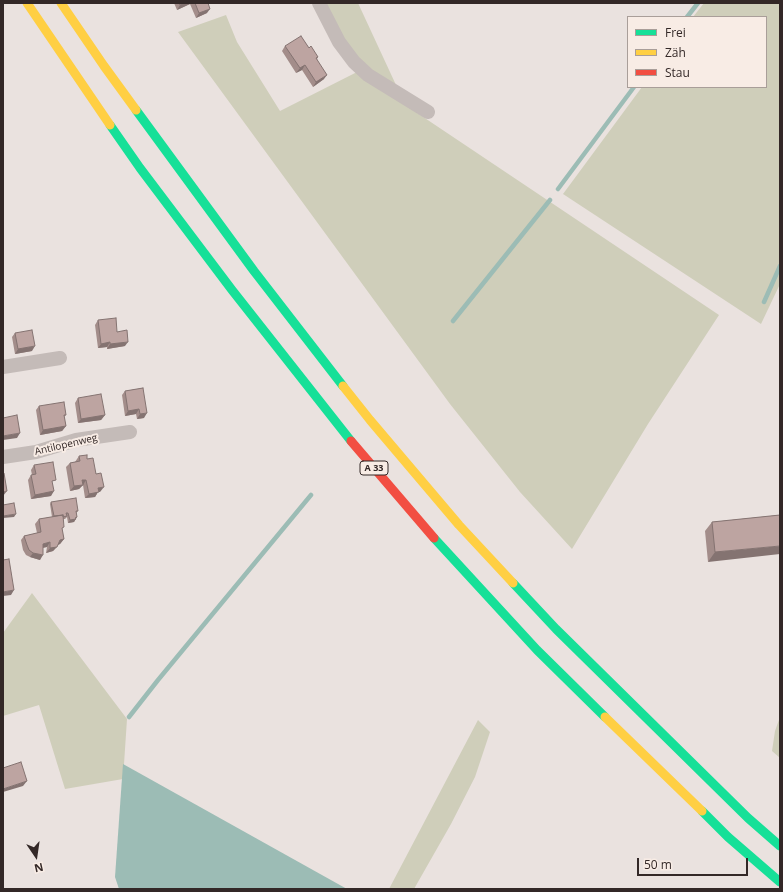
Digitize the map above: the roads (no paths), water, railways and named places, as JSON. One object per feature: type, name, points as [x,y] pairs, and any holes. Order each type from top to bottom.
[{"type":"highway","name":"A 33","points":[[27,3],[140,168],[232,290],[352,442],[407,507],[537,650],[722,831],[780,882]]},
{"type":"highway","name":"A 33","points":[[61,3],[104,66],[254,271],[370,420],[459,526],[556,630],[742,812],[780,846]]},
{"type":"street","points":[[319,3],[339,42],[354,62],[368,75],[428,112]]},
{"type":"street","points":[[3,367],[60,358]]},
{"type":"street","name":"Antilopenweg","points":[[3,457],[36,452],[76,440],[130,432]]},
{"type":"water","points":[[123,764],[347,889],[119,889],[115,877]]},
{"type":"waterway","points":[[688,16],[698,3]]},
{"type":"waterway","points":[[558,189],[633,88]]},
{"type":"waterway","points":[[453,321],[550,200]]},
{"type":"waterway","points":[[764,302],[780,266]]},
{"type":"waterway","points":[[129,717],[311,495]]}]
